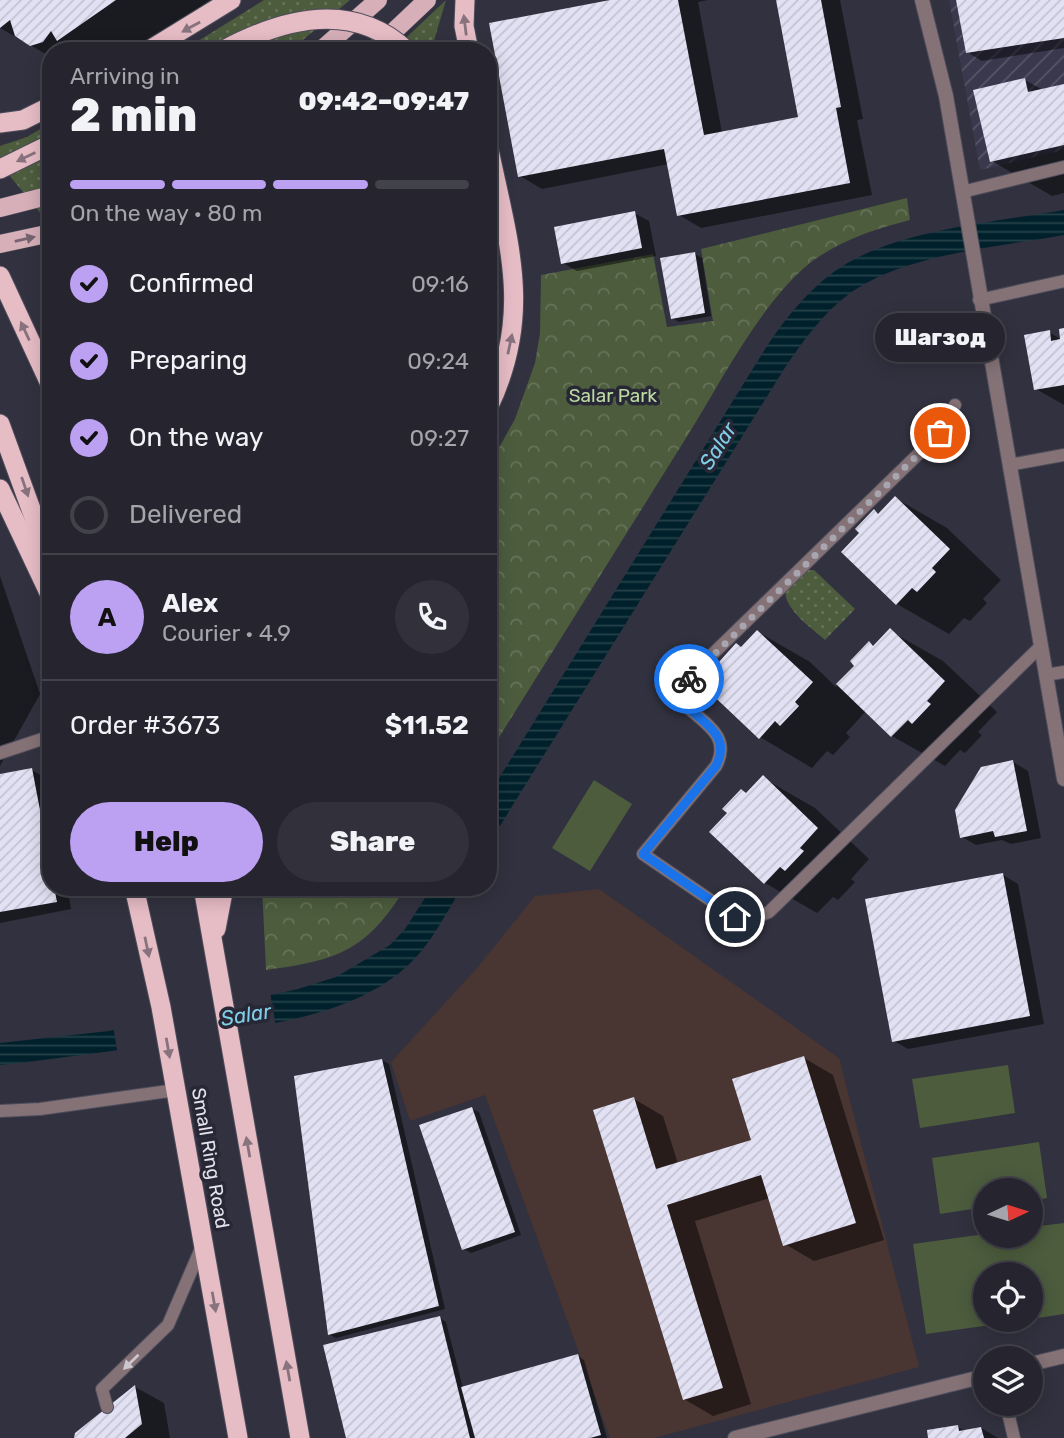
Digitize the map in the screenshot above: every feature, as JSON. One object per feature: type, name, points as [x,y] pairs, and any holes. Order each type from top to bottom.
[{"type":"highway","points":[[163,42],[231,0]]},
{"type":"highway","points":[[465,0],[464,26],[467,42]]},
{"type":"highway","points":[[239,42],[278,22],[317,12],[350,14],[387,32],[398,42]]},
{"type":"highway","points":[[0,123],[23,120],[42,110]]},
{"type":"highway","points":[[0,169],[42,148]]},
{"type":"highway","points":[[497,189],[514,273],[516,306],[508,357],[497,385]]},
{"type":"highway","points":[[0,276],[42,367]]},
{"type":"highway","points":[[0,424],[42,539]]},
{"type":"highway","points":[[0,489],[42,578]]},
{"type":"highway","name":"Small Ring Road","points":[[136,896],[161,1007],[238,1438]]},
{"type":"highway","name":"Small Ring Road","points":[[205,896],[300,1438]]},
{"type":"highway","points":[[214,940],[222,896]]},
{"type":"main road","points":[[330,42],[378,0]]},
{"type":"main road","points":[[383,42],[427,0]]},
{"type":"main road","points":[[0,208],[42,197]]},
{"type":"main road","points":[[0,244],[42,235]]},
{"type":"street","points":[[922,0],[946,96],[1064,779]]},
{"type":"street","points":[[1043,1361],[1064,1356]]},
{"type":"street","points":[[735,1438],[973,1379]]},
{"type":"lane","points":[[962,192],[1064,167]]},
{"type":"lane","points":[[979,299],[1064,281]]},
{"type":"lane","points":[[955,405],[940,433],[689,677],[686,706],[720,736],[723,753],[716,766],[643,854],[735,917],[750,919],[769,912],[1041,646]]},
{"type":"lane","points":[[1009,465],[1064,455]]},
{"type":"lane","points":[[1046,675],[1064,672]]},
{"type":"lane","points":[[0,753],[42,739]]},
{"type":"lane","points":[[0,1111],[40,1109],[176,1090]]},
{"type":"lane","points":[[107,1407],[102,1389],[168,1325],[203,1243]]},
{"type":"lane","points":[[1009,1416],[1014,1438]]},
{"type":"shaded area","points":[[949,0],[1064,0],[1064,150],[980,170]]},
{"type":"shaded area","points":[[599,889],[839,1058],[919,1367],[654,1438],[610,1438],[485,1095],[410,1121],[391,1062],[477,968],[535,896]]},
{"type":"green space","points":[[264,0],[350,0],[301,42],[196,42]]},
{"type":"green space","points":[[446,0],[434,42],[402,42]]},
{"type":"green space","points":[[42,128],[42,215],[0,164],[0,146],[27,137]]},
{"type":"green space","name":"Salar Park","points":[[907,198],[910,220],[868,233],[828,251],[804,268],[770,305],[497,741],[497,451],[515,419],[535,363],[540,333],[541,275],[653,254],[667,327],[713,321],[701,249]]},
{"type":"green space","points":[[805,570],[814,570],[855,609],[825,640],[799,618],[786,597],[785,589]]},
{"type":"green space","points":[[594,780],[632,804],[590,871],[552,848]]},
{"type":"green space","points":[[262,896],[400,896],[378,926],[348,949],[313,962],[266,970]]},
{"type":"green space","points":[[1008,1065],[1015,1113],[920,1128],[912,1079]]},
{"type":"green space","points":[[1039,1142],[1047,1198],[1043,1199],[1043,1178],[973,1178],[973,1209],[940,1214],[932,1158]]},
{"type":"green space","points":[[1064,1223],[1064,1314],[1043,1317],[1043,1262],[973,1262],[973,1327],[926,1334],[913,1244],[973,1236],[973,1248],[1043,1248],[1043,1226]]},
{"type":"water","name":"Salar","points":[[1064,210],[1064,235],[952,254],[897,270],[871,280],[849,294],[822,318],[786,366],[497,831],[497,781],[762,354],[797,306],[829,275],[865,254],[920,235]]},
{"type":"water","name":"Salar","points":[[426,896],[457,896],[436,931],[413,961],[383,984],[338,1006],[289,1020],[188,1039],[0,1065],[0,1043],[109,1031],[298,989],[336,977],[390,945],[405,929]]},
{"type":"pier","points":[[270,992],[276,1027],[118,1056],[113,1026]]},
{"type":"building","points":[[0,0],[116,0],[57,41],[51,31],[43,42],[30,46],[15,36],[10,20],[0,28]]},
{"type":"building","points":[[610,0],[678,0],[704,135],[798,117],[776,0],[821,0],[841,107],[836,108],[850,183],[677,216],[664,149],[518,177],[497,65],[497,42],[493,42],[489,23]]},
{"type":"building","points":[[956,0],[1064,0],[1064,38],[966,53]]},
{"type":"building","points":[[1025,78],[1028,92],[1064,84],[1064,145],[990,162],[973,90]]},
{"type":"building","points":[[635,211],[642,248],[561,264],[554,227]]},
{"type":"building","points":[[695,252],[705,313],[671,319],[660,258]]},
{"type":"building","points":[[1064,328],[1064,385],[1034,390],[1024,335],[1050,330],[1051,341],[1060,339],[1059,329]]},
{"type":"building","points":[[895,496],[950,549],[932,568],[936,572],[917,592],[912,588],[896,605],[841,552],[859,533],[855,529],[874,509],[878,514]]},
{"type":"building","points":[[890,628],[945,681],[927,701],[931,704],[912,724],[908,720],[891,737],[836,684],[854,666],[850,661],[869,641],[873,646]]},
{"type":"building","points":[[757,630],[813,682],[795,702],[799,706],[780,726],[775,721],[759,739],[703,686],[721,667],[718,663],[736,643],[741,647]]},
{"type":"building","points":[[1013,760],[1027,831],[995,837],[993,831],[960,838],[955,810],[981,767]]},
{"type":"building","points":[[32,768],[42,821],[42,896],[56,896],[57,902],[0,912],[0,774]]},
{"type":"building","points":[[763,775],[818,828],[800,848],[804,851],[785,871],[780,867],[764,884],[709,832],[727,813],[722,809],[741,789],[746,793]]},
{"type":"building","points":[[1003,873],[1030,1016],[892,1042],[865,899]]},
{"type":"building","points":[[804,1056],[856,1223],[783,1246],[761,1175],[667,1205],[723,1388],[683,1400],[593,1110],[634,1097],[656,1169],[751,1140],[732,1079]]},
{"type":"building","points":[[382,1059],[439,1306],[328,1335],[294,1076]]},
{"type":"building","points":[[472,1107],[515,1232],[462,1250],[419,1125]]},
{"type":"building","points":[[440,1316],[470,1438],[346,1438],[323,1345]]},
{"type":"building","points":[[578,1354],[601,1435],[590,1438],[475,1438],[461,1387]]},
{"type":"building","points":[[135,1385],[142,1424],[125,1438],[74,1438],[75,1433]]},
{"type":"building","points":[[958,1425],[959,1431],[981,1427],[984,1438],[928,1438],[927,1430]]},
{"type":"way so far","points":[[689,679],[940,433]]},
{"type":"place","name":"Шагзод","points":[[940,433]]},
{"type":"route","points":[[689,679],[686,706],[720,736],[723,753],[716,766],[643,854],[735,917]]}]
